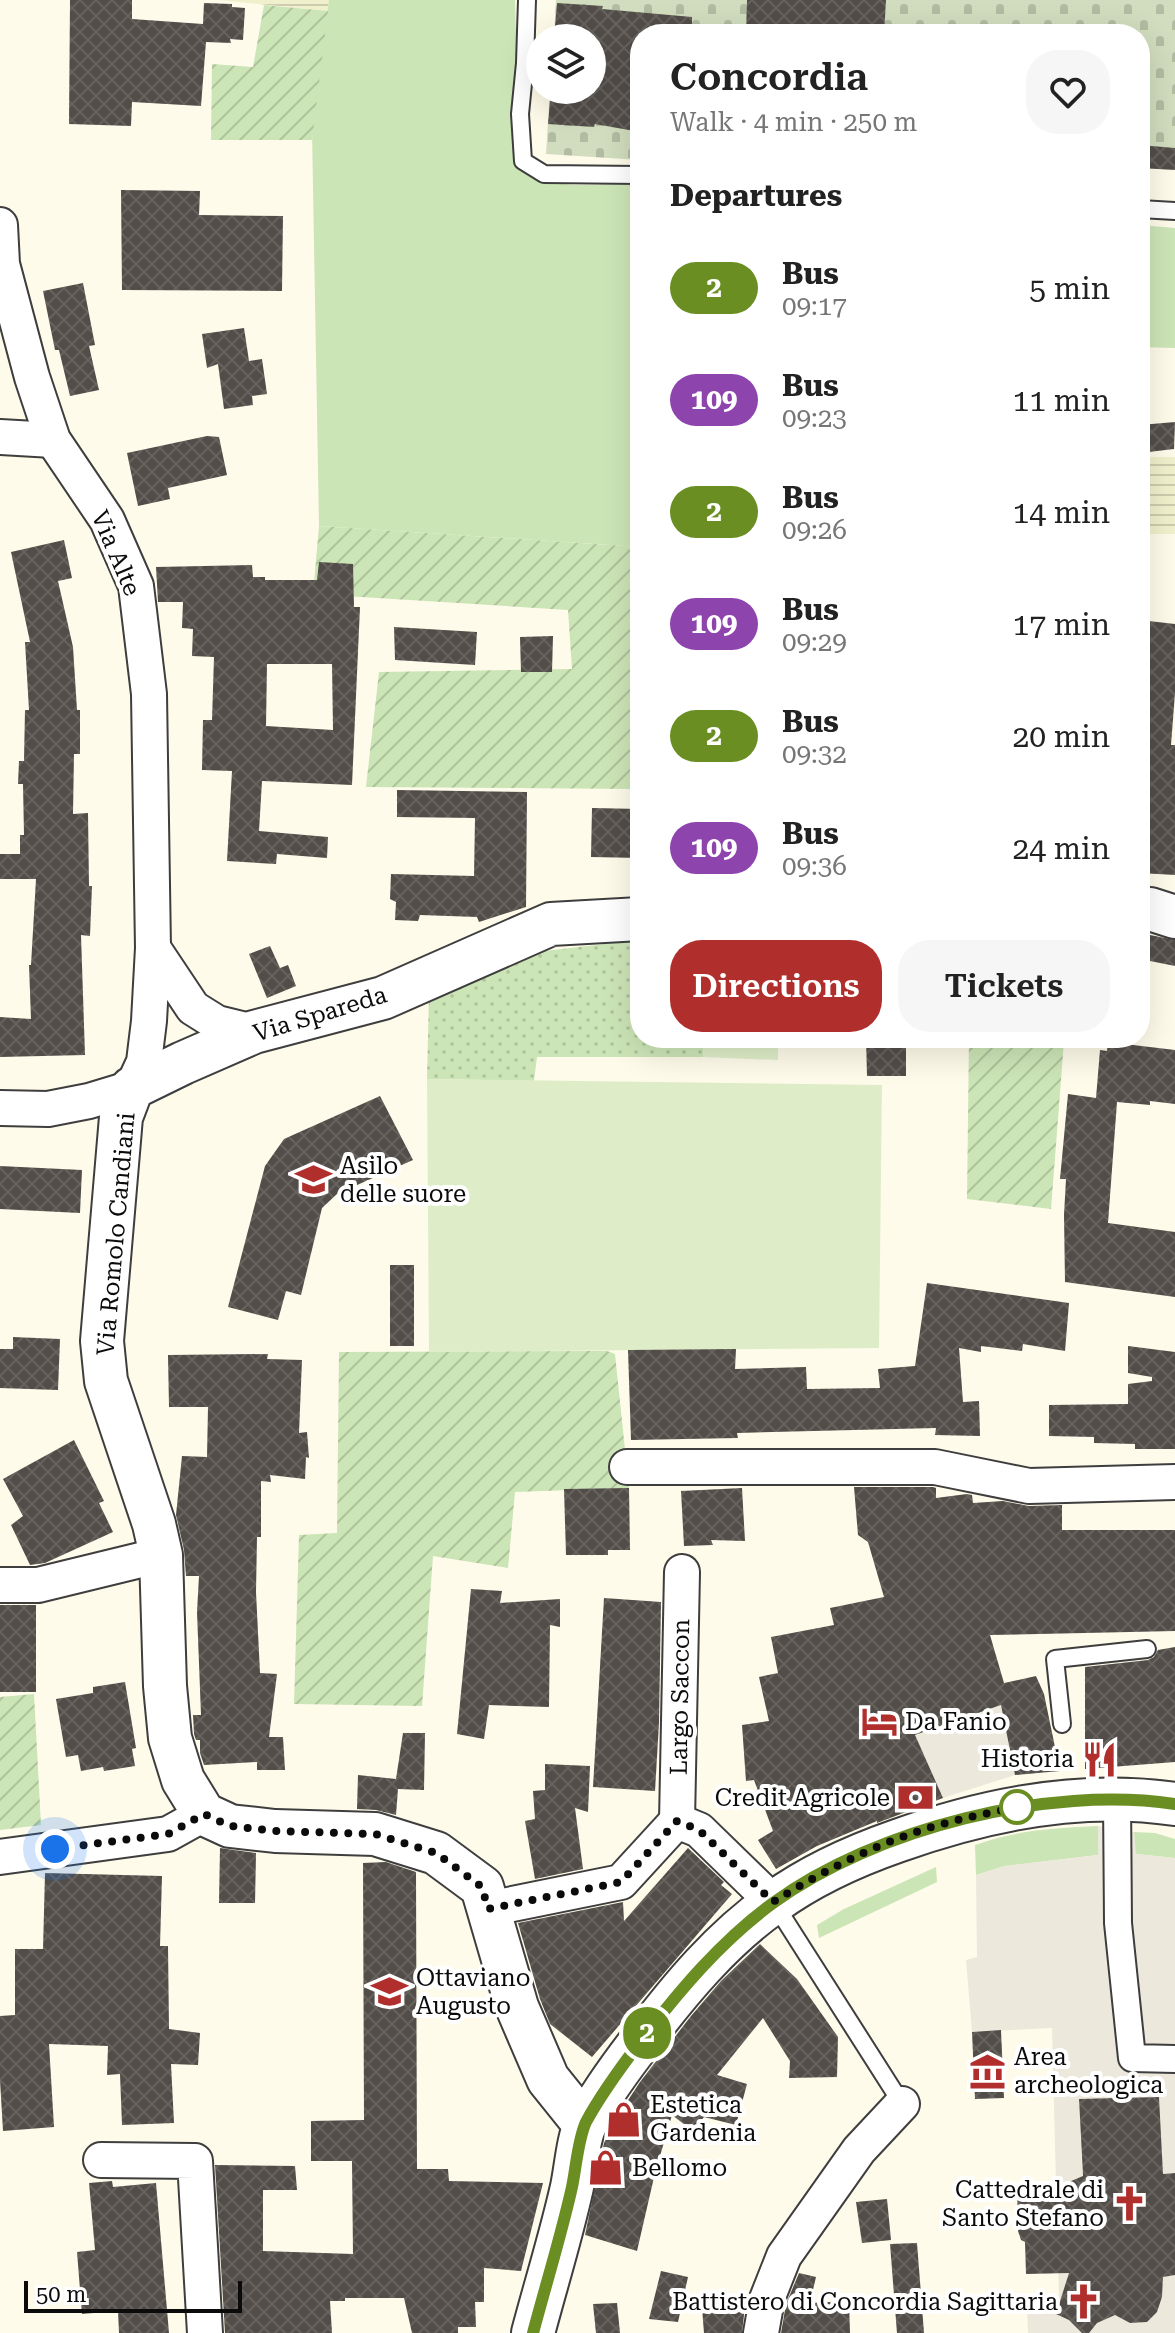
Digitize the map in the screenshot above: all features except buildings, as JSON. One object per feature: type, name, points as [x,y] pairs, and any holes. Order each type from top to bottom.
[{"type":"street","name":"Via Alte","points":[[0,225],[2,264],[32,377],[53,440],[107,520],[136,586],[149,694],[153,948],[144,1062],[132,1088]]},
{"type":"street","points":[[0,437],[53,440]]},
{"type":"street","points":[[1150,909],[1175,917]]},
{"type":"street","name":"Via Spareda","points":[[0,1108],[48,1109],[89,1101],[132,1088],[254,1032],[383,998],[551,924],[630,920]]},
{"type":"street","points":[[153,948],[193,1008],[217,1023],[254,1032]]},
{"type":"street","name":"Via Romolo Candiani","points":[[132,1088],[121,1117],[102,1341],[106,1381],[154,1524],[161,1555],[165,1686],[170,1738],[183,1780],[204,1814]]},
{"type":"street","points":[[627,1467],[935,1467],[1029,1486],[1175,1482]]},
{"type":"street","points":[[0,1585],[38,1585],[161,1555]]},
{"type":"street","name":"Largo Saccon","points":[[677,1821],[682,1572]]},
{"type":"street","points":[[533,2333],[585,2125],[621,2067],[677,1993],[736,1933],[773,1902],[815,1876],[855,1857],[946,1823],[1023,1806],[1080,1799],[1140,1799],[1175,1804]]},
{"type":"street","points":[[1117,1799],[1118,1923],[1132,2058],[1175,2059]]},
{"type":"street","points":[[0,1857],[168,1834],[204,1814],[230,1826],[275,1831],[375,1834],[436,1853],[482,1887],[517,2007],[548,2079],[585,2125]]},
{"type":"street","points":[[488,1909],[621,1882],[677,1821],[699,1830],[773,1902]]},
{"type":"street","points":[[761,2333],[767,2299],[784,2256],[859,2150],[902,2104]]},
{"type":"street","points":[[101,2160],[195,2161],[205,2333]]},
{"type":"lane","points":[[527,0],[520,114],[523,161],[544,174],[630,175]]},
{"type":"lane","points":[[1150,210],[1175,211]]},
{"type":"lane","points":[[1062,1724],[1055,1659],[1147,1649]]},
{"type":"lane","points":[[773,1902],[902,2104]]},
{"type":"green space","points":[[218,0],[329,0],[328,11]]},
{"type":"green space","points":[[329,0],[515,0],[520,165],[538,181],[574,185],[630,184],[630,546],[319,526],[312,131]]},
{"type":"green space","points":[[556,0],[1175,0],[1175,168],[1150,167],[1150,24],[630,24],[630,159],[546,154],[549,104],[606,104],[606,24],[555,24]]},
{"type":"green space","points":[[264,5],[328,11],[312,140],[211,140],[212,64],[253,67]]},
{"type":"green space","points":[[1150,226],[1175,228],[1175,348],[1150,347]]},
{"type":"green space","points":[[1150,457],[1175,457],[1175,534],[1150,534]]},
{"type":"green space","points":[[319,526],[630,546],[630,789],[366,787],[379,672],[572,669],[568,610],[313,594]]},
{"type":"green space","points":[[630,941],[630,1048],[703,1048],[703,1057],[537,1057],[534,1081],[427,1079],[429,994],[544,951]]},
{"type":"green space","points":[[703,1048],[778,1048],[778,1060],[703,1057]]},
{"type":"green space","points":[[969,1048],[1063,1048],[1051,1209],[967,1199]]},
{"type":"green space","points":[[427,1079],[882,1085],[879,1348],[429,1352]]},
{"type":"green space","points":[[607,1351],[615,1354],[629,1488],[515,1492],[508,1568],[433,1556],[422,1706],[294,1704],[299,1535],[337,1533],[339,1352]]},
{"type":"green space","points":[[34,1694],[41,1825],[0,1830],[0,1697]]},
{"type":"green space","points":[[1098,1826],[1098,1855],[1005,1866],[976,1875],[975,1845],[1021,1833]]},
{"type":"green space","points":[[1134,1832],[1155,1833],[1175,1839],[1175,1858],[1135,1854]]},
{"type":"green space","points":[[936,1867],[937,1882],[819,1938],[817,1925],[844,1909]]},
{"type":"shaded area","points":[[1002,1705],[1015,1775],[943,1798],[914,1736]]},
{"type":"shaded area","points":[[1098,1826],[1134,1832],[1136,1854],[1175,1858],[1175,2173],[1163,2174],[1159,2097],[1079,2100],[1083,2189],[1110,2300],[1117,2316],[1130,2323],[1147,2322],[1157,2312],[1162,2298],[1163,2277],[1175,2275],[1175,2333],[1028,2333],[1027,2306],[1059,2300],[1052,2028],[972,2032],[966,1960],[977,1957],[976,1875],[1005,1866],[1098,1855]]},
{"type":"bus line","name":"2","points":[[533,2333],[585,2125],[621,2067],[677,1993],[736,1933],[773,1902],[815,1876],[869,1851],[946,1823],[1023,1806],[1080,1799],[1140,1799],[1175,1804]]},
{"type":"place","name":"Asilo delle suore","points":[[314,1180]]},
{"type":"place","name":"Da Fanio","points":[[879,1722]]},
{"type":"place","name":"Historia","points":[[1100,1759]]},
{"type":"place","name":"Credit Agricole","points":[[916,1798]]},
{"type":"place","name":"Ottaviano Augusto","points":[[390,1992]]},
{"type":"place","name":"Area archeologica","points":[[988,2071]]},
{"type":"place","name":"Estetica Gardenia","points":[[624,2119]]},
{"type":"place","name":"Bellomo","points":[[606,2168]]},
{"type":"place","name":"Cattedrale di Santo Stefano","points":[[1130,2204]]},
{"type":"place","name":"Battistero di Concordia Sagittaria","points":[[1084,2302]]},
{"type":"route","points":[[55,1849],[168,1834],[204,1814],[230,1826],[275,1831],[375,1834],[436,1853],[482,1887],[488,1909],[621,1882],[677,1821],[699,1830],[773,1902],[815,1876],[869,1851],[946,1823],[1017,1807]]}]
